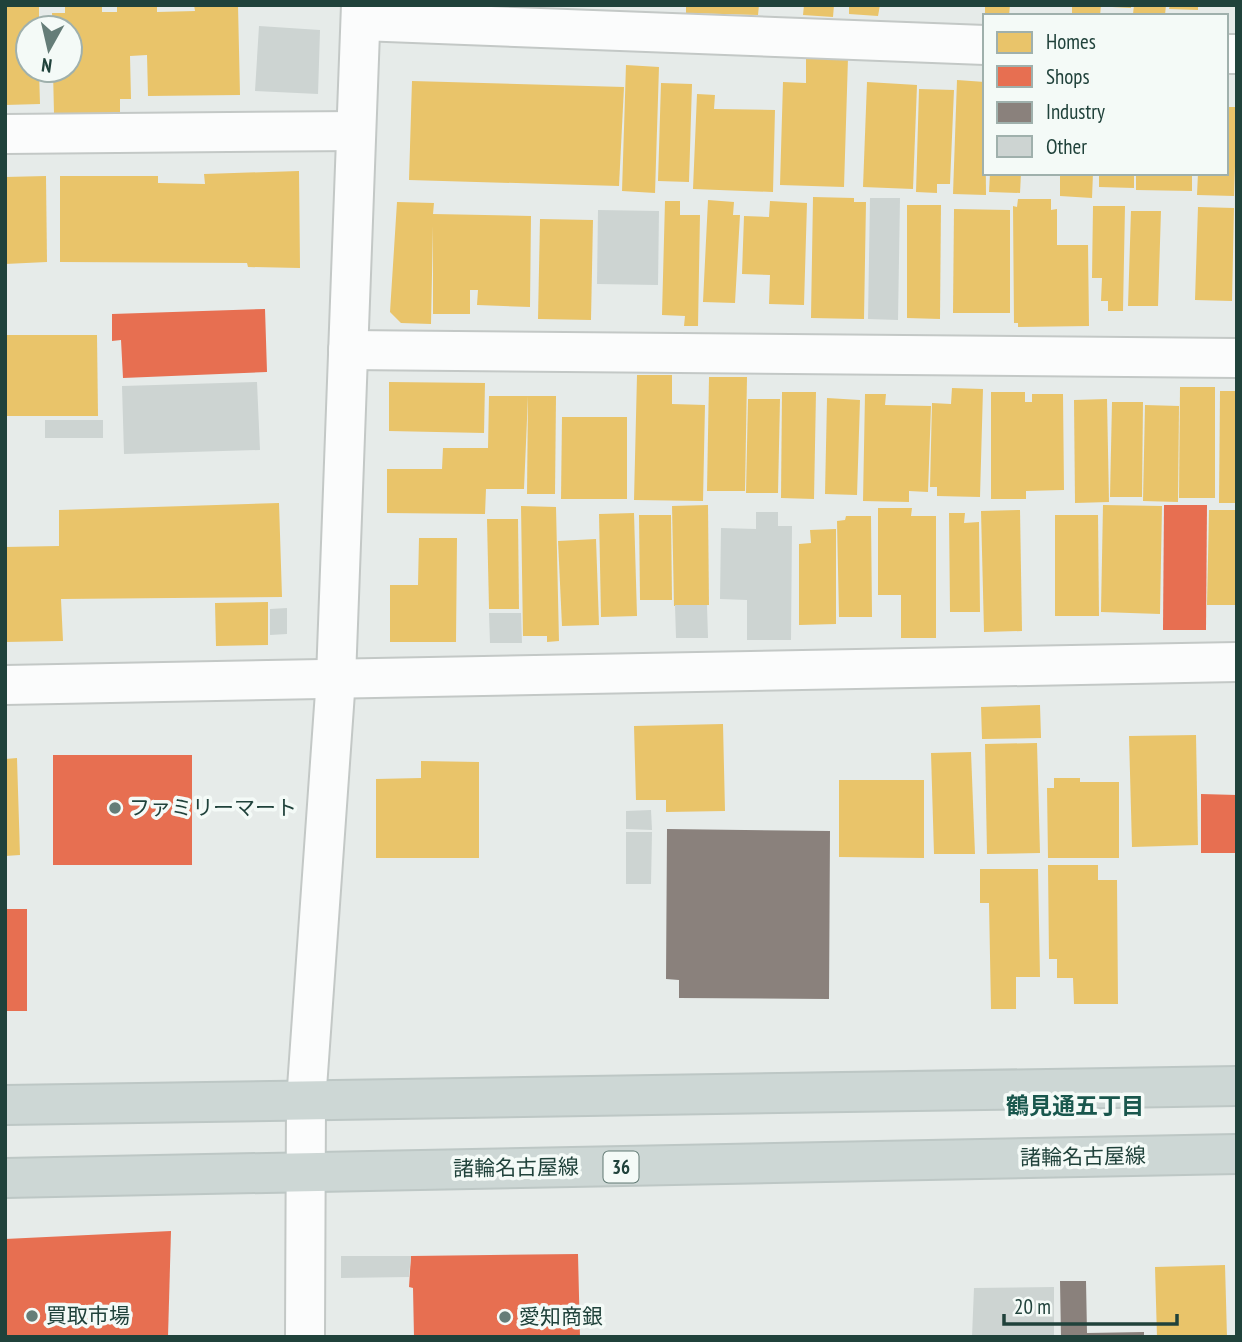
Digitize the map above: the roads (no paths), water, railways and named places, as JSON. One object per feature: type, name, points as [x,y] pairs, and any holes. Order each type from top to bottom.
[{"type":"main road","points":[[5,1105],[1237,1086]]},
{"type":"main road","name":"諸輪名古屋線","points":[[5,1178],[1237,1154]]},
{"type":"street","points":[[305,1337],[306,1102],[336,678],[361,13],[983,45]]},
{"type":"street","points":[[5,134],[356,131]]},
{"type":"street","points":[[348,350],[1237,358]]},
{"type":"street","points":[[5,685],[1237,662]]},
{"type":"place","name":"ファミリーマート","points":[[115,808]]},
{"type":"place","name":"買取市場","points":[[32,1316]]},
{"type":"place","name":"愛知商銀","points":[[505,1317]]},
{"type":"district","name":"鶴見通五丁目","points":[[1075,1106]]}]
